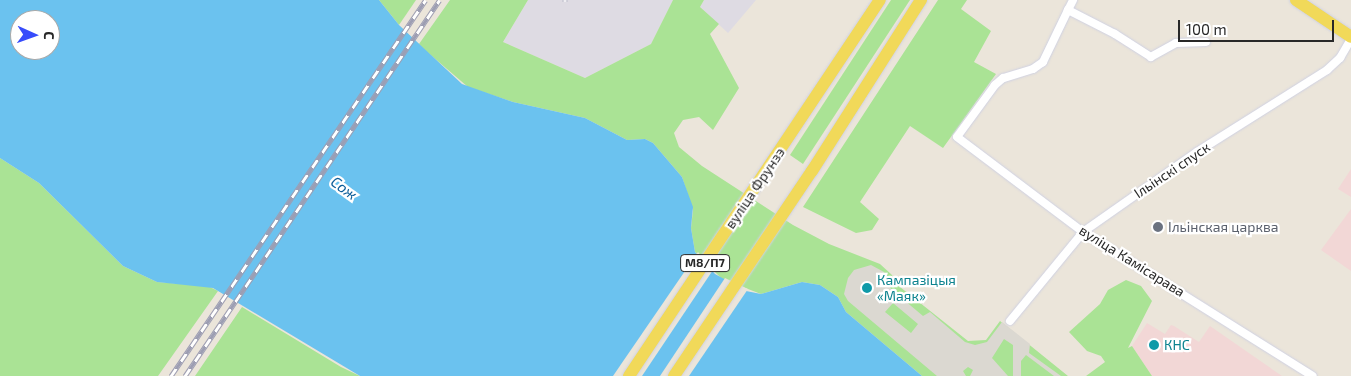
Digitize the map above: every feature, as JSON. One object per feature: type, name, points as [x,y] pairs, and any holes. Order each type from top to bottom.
[{"type":"main road","name":"вуліца Фрунзэ","points":[[629,376],[880,0]]},
{"type":"main road","name":"М8/П7","points":[[674,376],[812,171],[921,0]]},
{"type":"main road","points":[[1296,0],[1351,38]]},
{"type":"street","points":[[1073,0],[1068,10],[1116,34],[1150,57],[1176,43],[1206,42]]},
{"type":"street","name":"вуліца Камісарава","points":[[1068,10],[1043,62],[1034,69],[1003,78],[995,85],[957,137],[1082,232],[1313,376]]},
{"type":"street","name":"Ільінскі спуск","points":[[1010,321],[1082,232],[1197,152],[1327,70],[1340,58],[1351,38]]},
{"type":"shaded area","points":[[528,0],[673,0],[651,44],[585,78],[503,42]]},
{"type":"shaded area","points":[[704,0],[756,0],[728,33],[700,7]]},
{"type":"shaded area","points":[[1351,169],[1351,197],[1338,189]]},
{"type":"shaded area","points":[[1351,209],[1351,271],[1321,250]]},
{"type":"shaded area","points":[[871,265],[884,272],[891,289],[923,316],[930,312],[965,342],[975,345],[987,342],[1002,322],[1030,344],[1029,353],[1061,376],[1054,376],[1026,355],[1021,361],[1021,376],[1013,376],[1013,345],[1004,339],[992,358],[1008,376],[970,376],[973,370],[968,367],[963,371],[966,376],[937,376],[848,301],[844,294],[848,278],[854,270]],"holes":[[[893,303],[918,324],[911,333],[885,312]]]},
{"type":"shaded area","points":[[1147,323],[1165,334],[1171,325],[1174,326],[1199,342],[1210,326],[1282,376],[1152,376],[1132,346]]},
{"type":"green space","points":[[379,0],[416,0],[399,25]]},
{"type":"green space","points":[[450,0],[528,0],[503,42],[585,78],[651,44],[673,0],[704,0],[700,7],[719,24],[710,34],[739,88],[713,130],[699,117],[683,120],[674,133],[679,147],[702,166],[793,225],[829,244],[880,264],[892,275],[895,283],[968,341],[986,340],[1000,321],[1068,376],[922,376],[846,312],[838,297],[820,285],[802,282],[761,294],[722,279],[695,252],[691,228],[693,210],[682,177],[653,143],[645,139],[627,140],[585,118],[513,102],[468,87],[419,44]]},
{"type":"green space","points":[[891,0],[910,0],[803,164],[790,155]]},
{"type":"green space","points":[[938,0],[967,0],[961,9],[991,31],[974,62],[996,74],[943,148],[910,126],[860,202],[879,219],[872,230],[856,233],[803,207]]},
{"type":"green space","points":[[0,158],[39,183],[123,266],[157,282],[208,286],[218,291],[158,376],[0,376]]},
{"type":"green space","points":[[1126,280],[1141,286],[1152,301],[1128,348],[1132,346],[1152,376],[1086,376],[1105,362],[1101,356],[1087,351],[1069,332],[1100,304],[1108,290]]},
{"type":"green space","points":[[242,307],[341,367],[360,376],[195,376]]},
{"type":"water","name":"Сож","points":[[0,0],[379,0],[399,25],[462,84],[513,102],[585,118],[627,140],[645,139],[653,143],[682,177],[693,207],[691,228],[695,252],[715,274],[746,291],[761,294],[802,282],[820,285],[838,297],[846,312],[922,376],[360,376],[213,288],[157,282],[123,266],[39,183],[0,158]]},
{"type":"pier","points":[[698,252],[713,270],[642,376],[613,376]]},
{"type":"pier","points":[[725,278],[748,289],[689,376],[660,376]]},
{"type":"railway","points":[[171,376],[426,0]]},
{"type":"railway","points":[[185,376],[440,0]]},
{"type":"place","name":"Ільінская царква","points":[[1158,227]]},
{"type":"place","name":"Кампазіцыя «Маяк»","points":[[867,288]]},
{"type":"place","name":"КНС","points":[[1154,345]]}]
